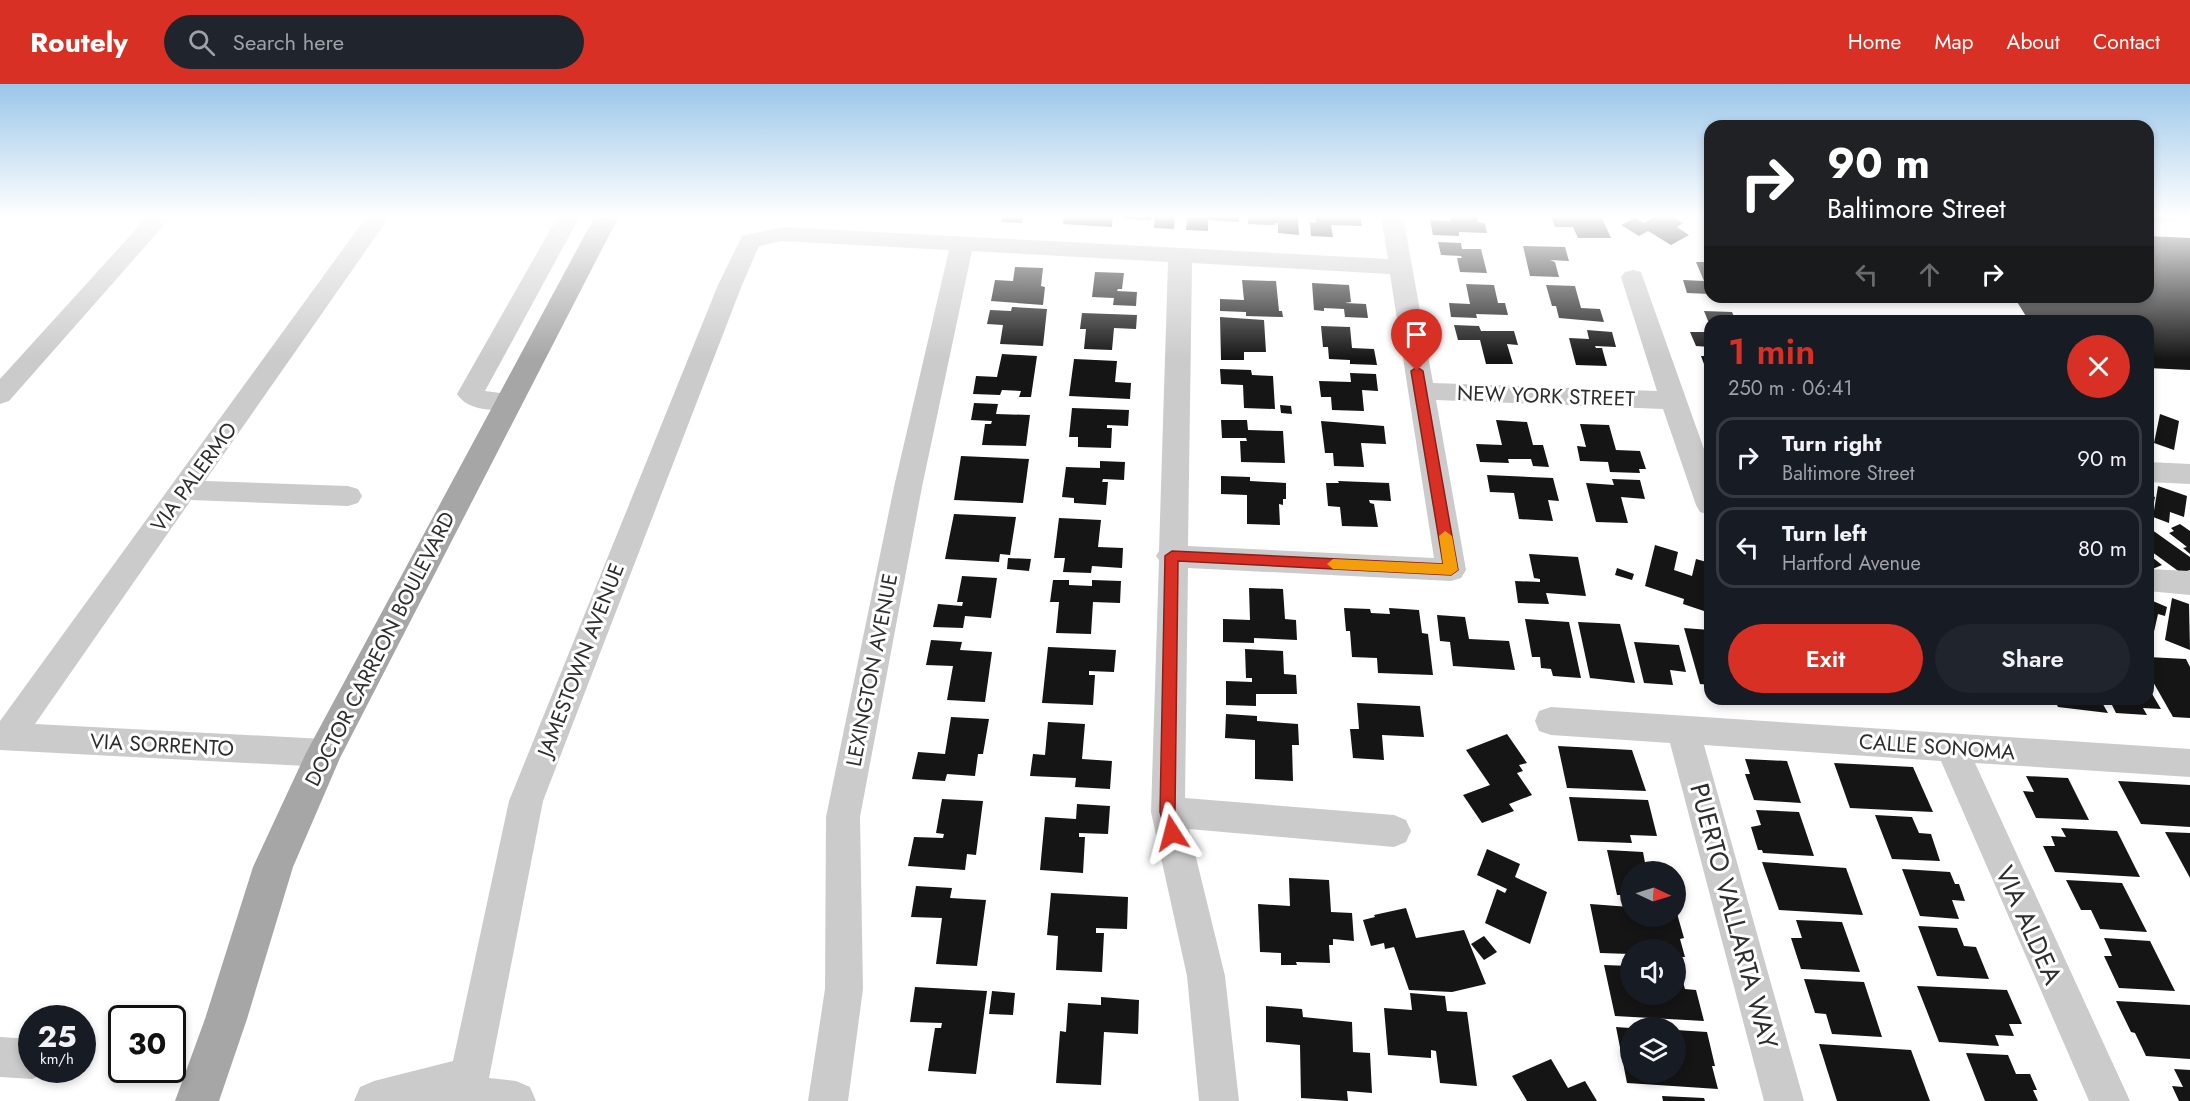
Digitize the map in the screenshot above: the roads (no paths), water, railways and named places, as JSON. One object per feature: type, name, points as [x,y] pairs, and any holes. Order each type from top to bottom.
[{"type":"main road","name":"DOCTOR CARREON BOULEVARD","points":[[197,1101],[226,1019],[273,867],[324,753],[582,263]]},
{"type":"street","points":[[0,395],[118,263]]},
{"type":"street","name":"VIA PALERMO","points":[[4,737],[185,490],[345,263]]},
{"type":"street","points":[[508,401],[477,399],[470,394],[543,263]]},
{"type":"street","name":"JAMESTOWN AVENUE","points":[[468,1087],[526,801],[591,631],[740,263]]},
{"type":"street","name":"LEXINGTON AVENUE","points":[[828,1101],[844,989],[843,817],[904,510],[958,263]]},
{"type":"street","points":[[1179,263],[1168,812],[1206,976],[1219,1101]]},
{"type":"street","points":[[1340,263],[1400,267]]},
{"type":"street","points":[[1172,556],[1451,570],[1399,263]]},
{"type":"street","points":[[1633,277],[1704,489]]},
{"type":"street","name":"NEW YORK STREET","points":[[1420,392],[1673,400]]},
{"type":"street","points":[[2154,472],[2190,474]]},
{"type":"street","points":[[185,490],[348,496]]},
{"type":"street","points":[[2154,580],[2190,583]]},
{"type":"street","name":"CALLE SONOMA","points":[[1551,721],[2190,764]]},
{"type":"street","name":"PUERTO VALLARTA WAY","points":[[1683,730],[1784,1101]]},
{"type":"street","name":"VIA SORRENTO","points":[[4,737],[324,753]]},
{"type":"street","name":"VIA ALDEA","points":[[1952,748],[2027,921],[2110,1101]]},
{"type":"street","points":[[1168,812],[1394,831]]},
{"type":"street","points":[[0,1057],[18,1058]]},
{"type":"street","points":[[374,1101],[468,1087],[516,1101]]}]
